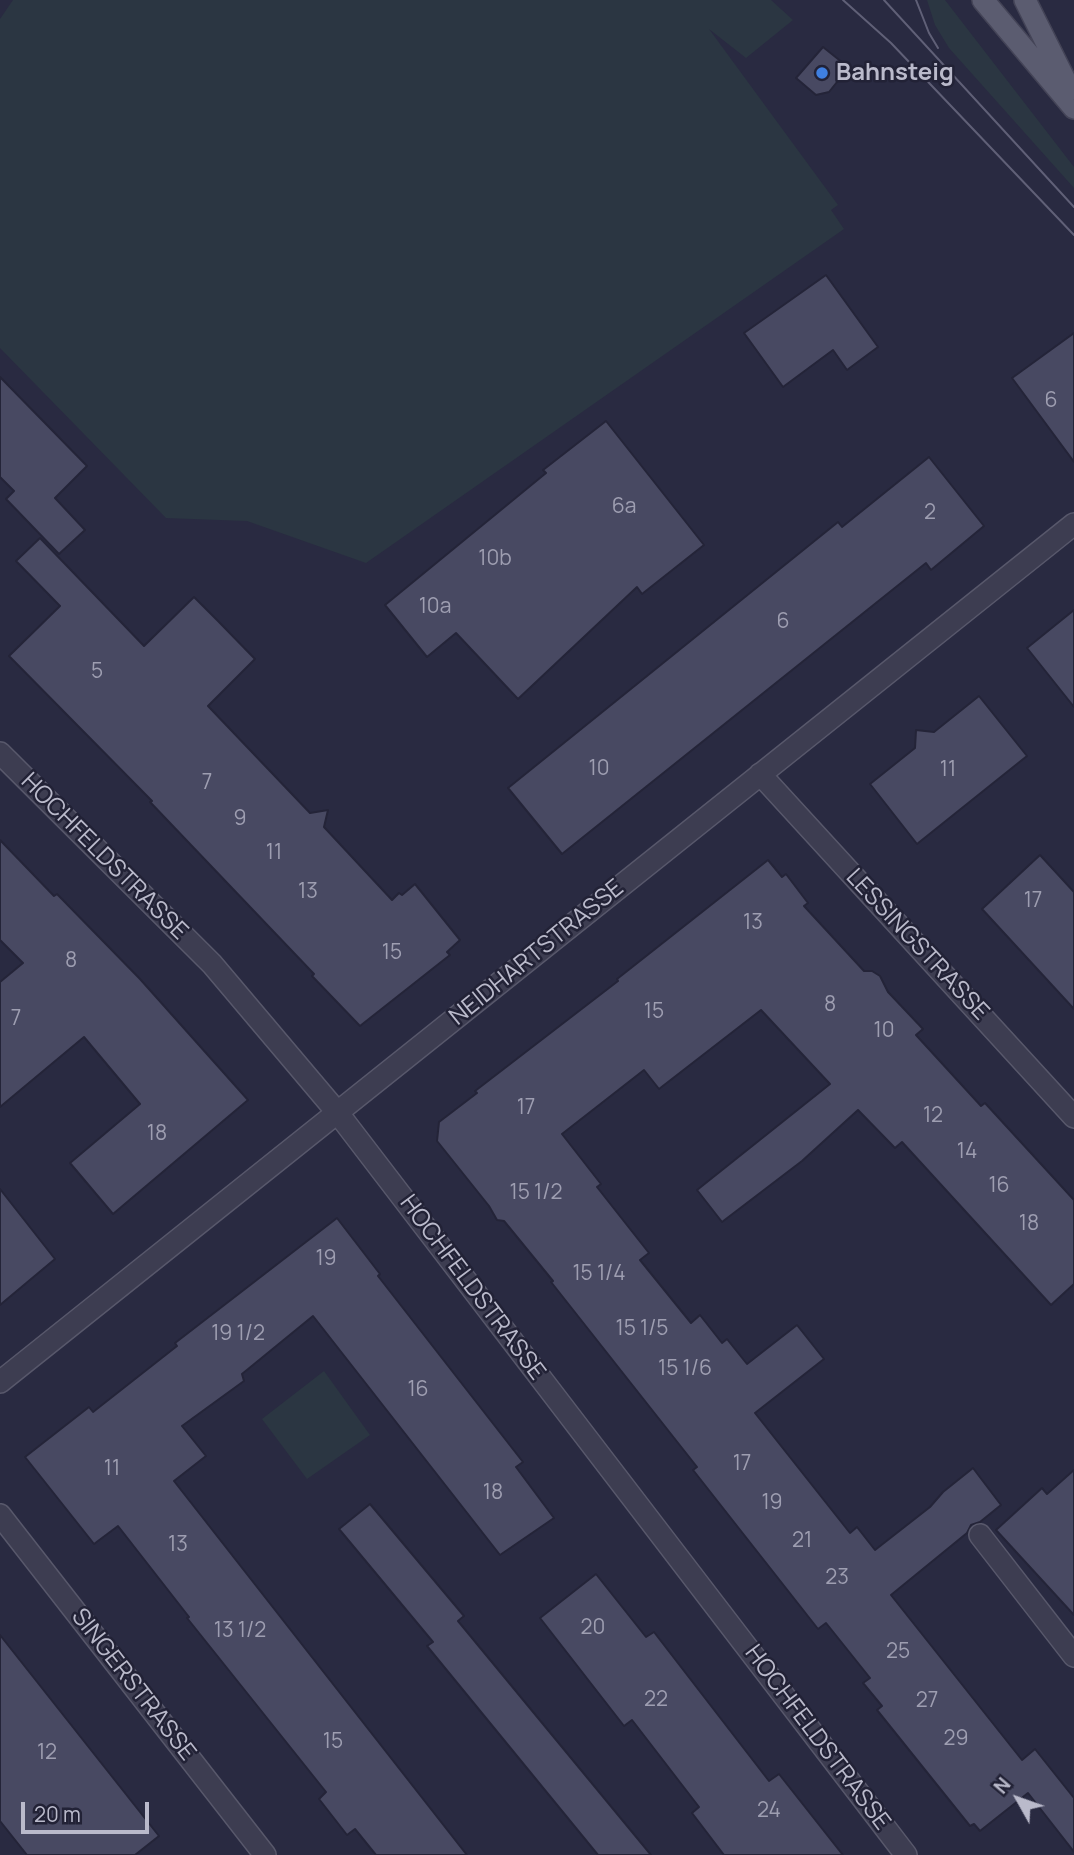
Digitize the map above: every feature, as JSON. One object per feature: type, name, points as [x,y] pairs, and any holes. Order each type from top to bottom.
[{"type":"main road","points":[[983,0],[1074,108]]},
{"type":"main road","points":[[1025,0],[1074,99]]},
{"type":"street","name":"NEIDHARTSTRASSE","points":[[0,1382],[1074,524]]},
{"type":"street","name":"HOCHFELDSTRASSE","points":[[0,753],[212,964],[337,1112],[906,1855]]},
{"type":"street","name":"LESSINGSTRASSE","points":[[760,774],[1074,1117]]},
{"type":"street","name":"SINGERSTRASSE","points":[[0,1516],[265,1855]]},
{"type":"street","points":[[980,1535],[1074,1656]]},
{"type":"shaded area","points":[[13,0],[771,0],[793,20],[746,58],[709,29],[838,205],[831,210],[844,229],[366,563],[247,521],[166,518],[0,348],[0,19]]},
{"type":"shaded area","points":[[927,0],[945,0],[1074,167],[1074,188],[949,48],[935,25]]},
{"type":"shaded area","points":[[324,1371],[370,1435],[307,1479],[262,1419]]},
{"type":"building","name":"Bahnsteig","points":[[823,47],[843,63],[841,77],[829,92],[816,95],[796,78]]},
{"type":"building","points":[[826,275],[878,347],[847,370],[833,350],[783,387],[744,333]]},
{"type":"building","points":[[1074,333],[1074,462],[1012,378]]},
{"type":"building","points":[[0,377],[87,466],[55,498],[85,530],[59,554],[6,499],[14,491],[0,477]]},
{"type":"building","points":[[606,421],[704,545],[642,594],[637,587],[518,699],[456,633],[427,657],[385,605],[546,473],[543,470]]},
{"type":"building","points":[[929,457],[984,526],[931,570],[926,563],[562,854],[508,788],[838,522],[842,527]]},
{"type":"building","points":[[40,538],[144,646],[194,597],[217,620],[255,659],[208,706],[310,813],[328,810],[324,827],[392,900],[415,884],[460,940],[447,952],[450,955],[360,1026],[150,802],[152,801],[9,656],[60,606],[16,561]]},
{"type":"building","points":[[1074,610],[1074,707],[1027,648]]},
{"type":"building","points":[[979,696],[1027,756],[917,844],[870,784],[915,748],[916,730],[934,732]]},
{"type":"building","points":[[0,840],[140,979],[248,1100],[113,1214],[70,1163],[140,1104],[84,1037],[0,1107],[0,982],[23,963],[0,940]]},
{"type":"building","points":[[1040,855],[1074,892],[1074,1009],[982,909]]},
{"type":"building","points":[[768,860],[782,877],[786,874],[808,903],[804,906],[864,971],[872,971],[880,976],[888,992],[923,1029],[916,1035],[981,1106],[985,1103],[1074,1200],[1074,1284],[1051,1305],[902,1142],[895,1148],[858,1110],[802,1161],[722,1222],[697,1190],[830,1084],[761,1010],[659,1089],[644,1070],[562,1134],[601,1184],[597,1187],[649,1253],[640,1260],[691,1323],[700,1315],[722,1343],[727,1339],[747,1364],[797,1325],[824,1359],[755,1413],[850,1533],[857,1527],[875,1550],[930,1507],[943,1492],[973,1468],[1001,1505],[980,1522],[971,1525],[967,1533],[891,1595],[1022,1760],[1035,1749],[1074,1798],[1074,1852],[1028,1793],[980,1831],[974,1824],[970,1826],[877,1710],[882,1706],[863,1683],[870,1678],[826,1623],[818,1629],[693,1470],[697,1467],[551,1282],[553,1281],[504,1221],[497,1220],[437,1141],[439,1122],[477,1093],[475,1091],[618,981],[617,979]]},
{"type":"building","points":[[0,1189],[55,1259],[0,1305]]},
{"type":"building","points":[[337,1218],[380,1274],[378,1276],[523,1462],[516,1467],[554,1518],[500,1555],[313,1316],[242,1374],[244,1381],[182,1426],[206,1456],[174,1481],[467,1855],[376,1855],[355,1829],[347,1835],[319,1799],[326,1792],[187,1618],[189,1617],[118,1526],[94,1544],[25,1457],[89,1407],[93,1412],[177,1346],[175,1343]]},
{"type":"building","points":[[1074,1470],[1074,1615],[996,1530],[1042,1488],[1047,1494]]},
{"type":"building","points":[[370,1504],[464,1616],[458,1621],[651,1855],[598,1855],[427,1646],[433,1642],[339,1529]]},
{"type":"building","points":[[596,1574],[646,1637],[654,1632],[769,1781],[779,1774],[843,1855],[724,1855],[692,1813],[699,1807],[632,1720],[624,1726],[540,1618]]},
{"type":"building","points":[[0,1635],[159,1836],[135,1855],[27,1855],[0,1821]]},
{"type":"tram line","points":[[843,0],[891,43],[1074,235]]},
{"type":"tram line","points":[[884,0],[1074,207]]},
{"type":"tram line","points":[[916,0],[938,48]]},
{"type":"place","name":"Bahnsteig","points":[[822,73]]}]
